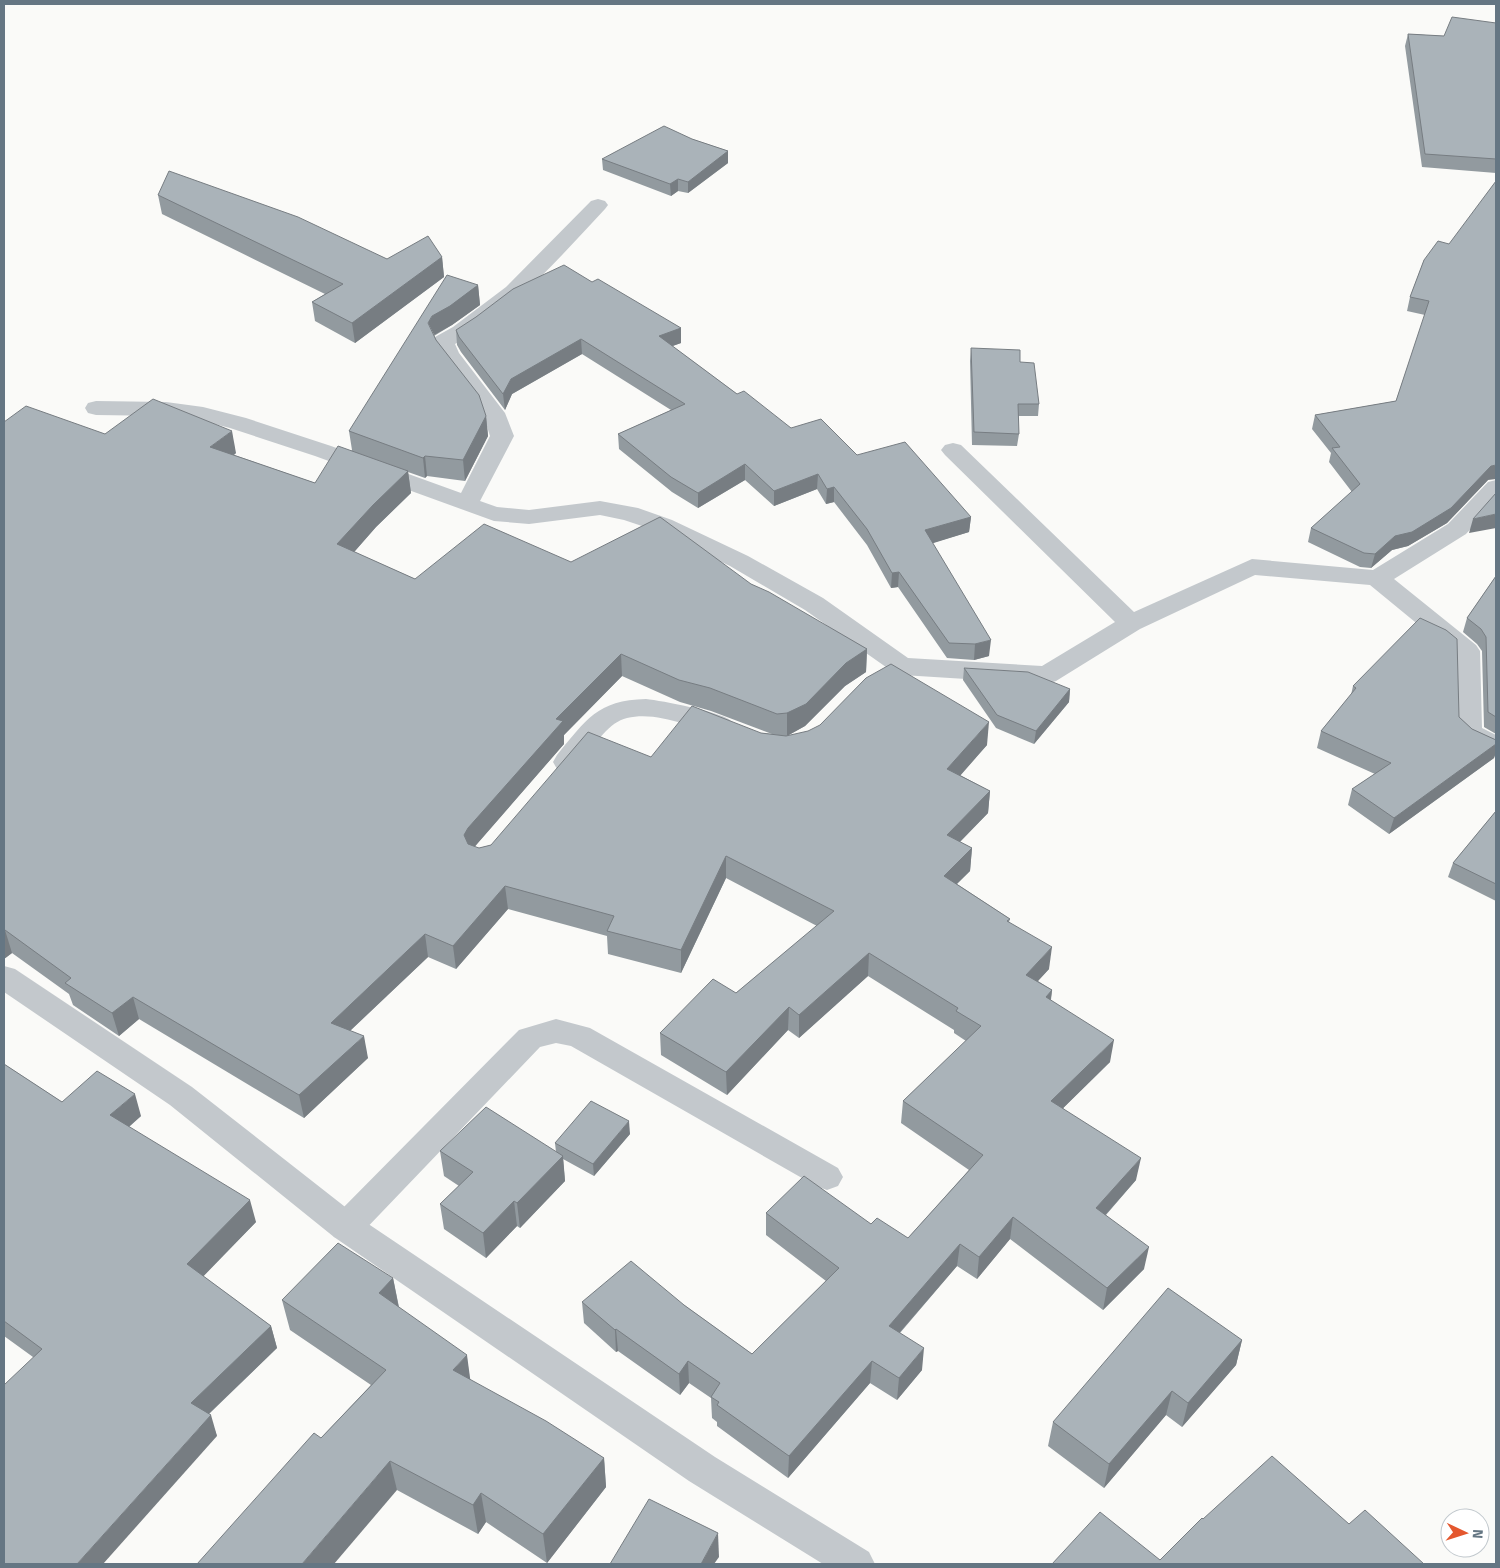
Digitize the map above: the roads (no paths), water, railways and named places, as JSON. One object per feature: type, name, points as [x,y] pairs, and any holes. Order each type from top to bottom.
[{"type":"street","points":[[466,503],[474,492],[502,436],[494,412],[448,354],[443,342],[461,332],[514,292],[598,205]]},
{"type":"street","points":[[96,408],[166,409],[195,412],[238,423],[323,451],[494,514],[529,517],[600,508],[629,513],[663,525],[739,561],[814,604],[902,666],[1048,675],[1131,623],[1252,567],[1377,578],[1467,651],[1469,732],[1496,747]]},
{"type":"street","points":[[953,450],[1131,623]]},
{"type":"street","points":[[1377,578],[1457,529],[1496,487]]},
{"type":"street","points":[[879,680],[902,666]]},
{"type":"street","points":[[549,782],[605,717],[618,710],[630,708],[682,713],[696,716],[747,737]]},
{"type":"street","points":[[4,976],[181,1096],[346,1227],[702,1469],[853,1563]]},
{"type":"street","points":[[346,1227],[530,1038],[556,1031],[579,1036],[827,1177]]}]
